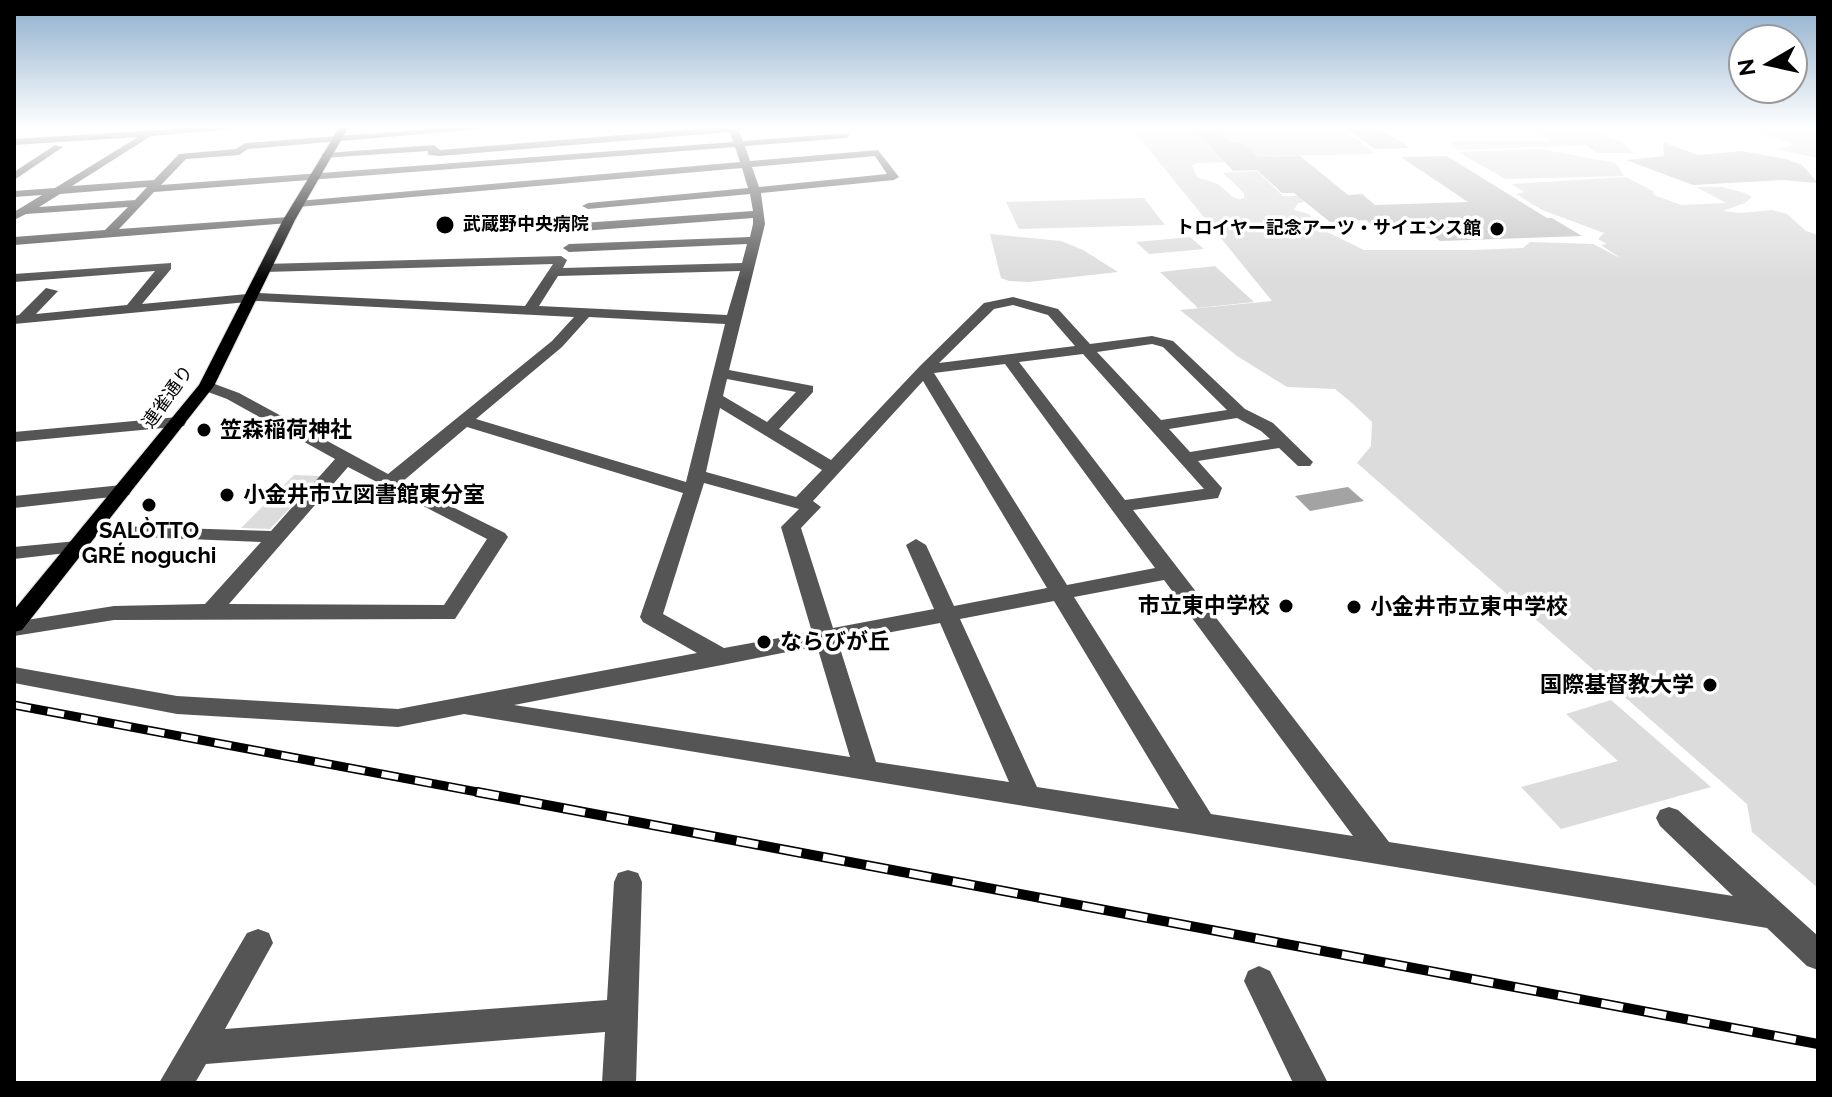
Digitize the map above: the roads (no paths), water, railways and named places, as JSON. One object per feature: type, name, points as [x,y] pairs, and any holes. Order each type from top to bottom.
[{"type":"main road","name":"連雀通り","points":[[14,627],[206,386],[248,298],[313,179]]},
{"type":"street","points":[[17,214],[75,179]]},
{"type":"street","points":[[108,234],[161,179]]},
{"type":"street","points":[[14,194],[254,179]]},
{"type":"street","points":[[298,204],[577,179]]},
{"type":"street","points":[[530,309],[582,227],[588,206],[590,179]]},
{"type":"street","points":[[722,657],[651,617],[695,482],[755,240],[759,214],[751,179]]},
{"type":"street","points":[[819,179],[821,184]]},
{"type":"street","points":[[588,206],[874,179]]},
{"type":"street","points":[[17,214],[137,203]]},
{"type":"street","points":[[582,227],[759,214]]},
{"type":"street","points":[[14,241],[289,220]]},
{"type":"street","points":[[561,260],[755,240]]},
{"type":"street","points":[[264,268],[561,260],[747,267]]},
{"type":"street","points":[[14,278],[166,266],[130,310]]},
{"type":"street","points":[[18,320],[51,291]]},
{"type":"street","points":[[18,320],[248,298],[733,320]]},
{"type":"street","points":[[802,502],[924,370],[989,306],[1007,301],[1053,312],[1213,488],[1211,494],[1119,506]]},
{"type":"street","points":[[390,482],[557,344],[585,313]]},
{"type":"street","points":[[924,370],[1152,340],[1168,344],[1239,413],[1267,427],[1304,462]]},
{"type":"street","points":[[1008,358],[1380,851]]},
{"type":"street","points":[[924,370],[1202,823]]},
{"type":"street","points":[[720,373],[807,389],[770,429]]},
{"type":"street","points":[[14,627],[114,613],[447,614],[498,537],[345,459],[233,396],[206,386]]},
{"type":"street","points":[[715,398],[831,468]]},
{"type":"street","points":[[1157,426],[1239,413]]},
{"type":"street","points":[[465,421],[695,482],[802,502],[812,507],[791,527],[828,637],[866,769]]},
{"type":"street","points":[[14,437],[178,422]]},
{"type":"street","points":[[1186,458],[1283,442]]},
{"type":"street","points":[[211,611],[345,459]]},
{"type":"street","points":[[14,502],[122,491]]},
{"type":"street","points":[[91,529],[276,537]]},
{"type":"street","points":[[916,545],[1028,795]]},
{"type":"street","points":[[14,553],[77,547]]},
{"type":"street","points":[[14,675],[177,705],[398,718],[1169,572]]},
{"type":"street","points":[[465,706],[1771,915]]},
{"type":"street","points":[[1669,818],[1818,956]]},
{"type":"street","points":[[619,1083],[628,882]]},
{"type":"street","points":[[176,1083],[258,943]]},
{"type":"street","points":[[1259,981],[1311,1083]]},
{"type":"street","points":[[196,1048],[620,1015]]},
{"type":"railway","points":[[14,705],[488,794]]},
{"type":"railway","points":[[477,792],[1818,1044]]},
{"type":"place","name":"武蔵野中央病院","points":[[445,225]]},
{"type":"place","name":"トロイヤー記念アーツ・サイエンス館","points":[[1497,229]]},
{"type":"place","name":"笠森稲荷神社","points":[[204,430]]},
{"type":"place","name":"小金井市立図書館東分室","points":[[227,495]]},
{"type":"place","name":"SALÒTTO GRÉ noguchi","points":[[149,505]]},
{"type":"place","name":"市立東中学校","points":[[1286,606]]},
{"type":"place","name":"小金井市立東中学校","points":[[1354,607]]},
{"type":"place","name":"ならびが丘","points":[[764,642]]},
{"type":"place","name":"国際基督教大学","points":[[1710,685]]}]
